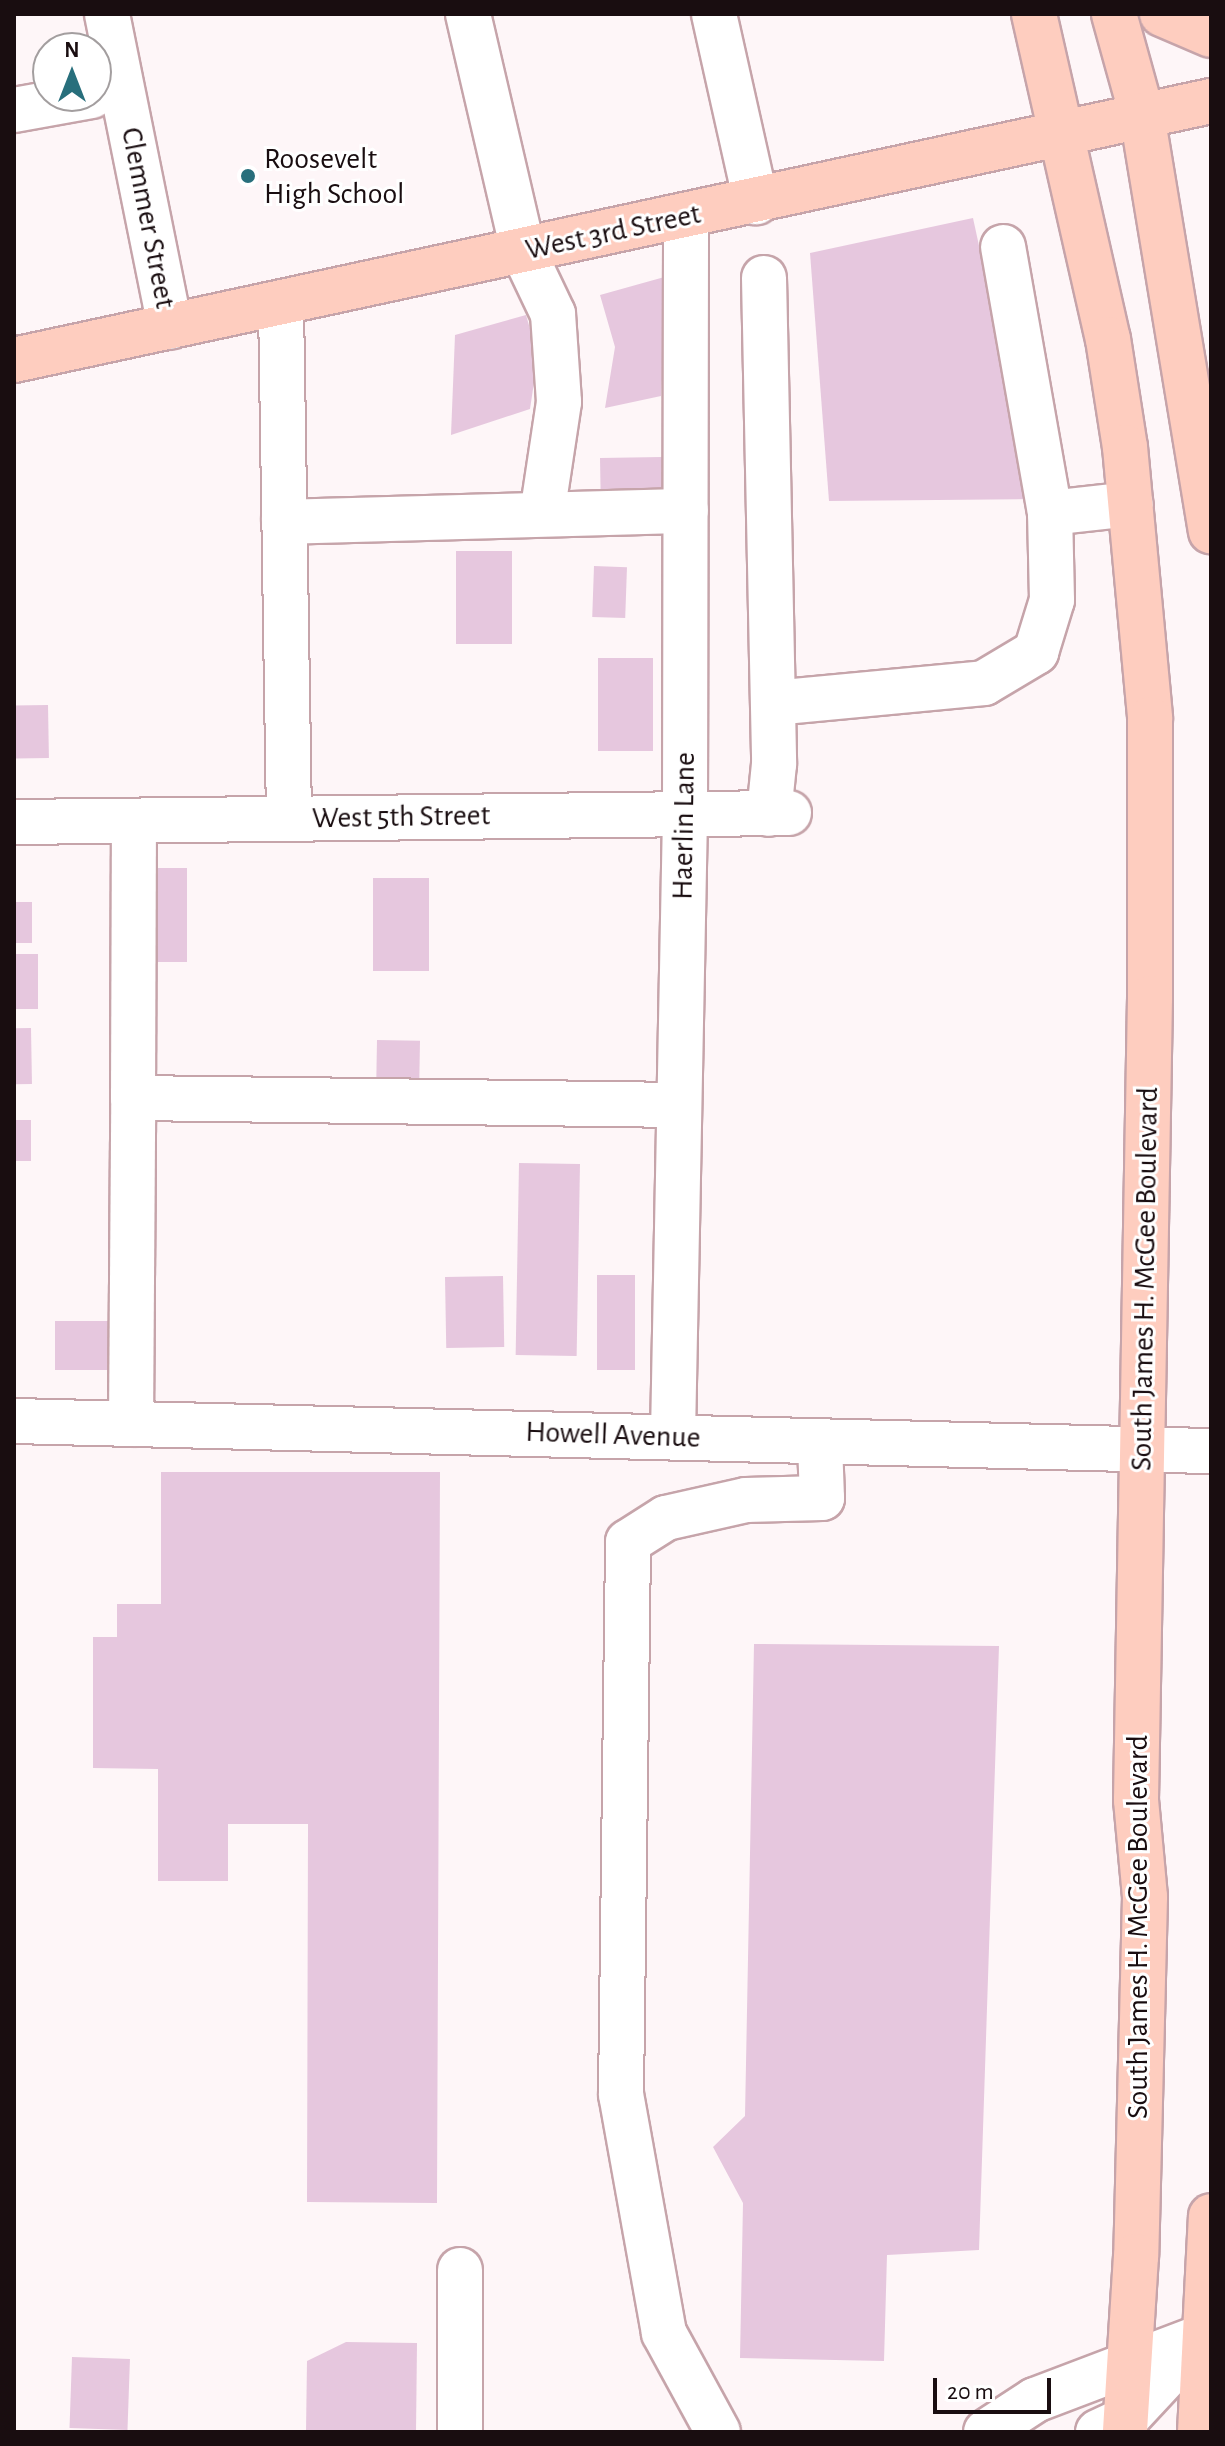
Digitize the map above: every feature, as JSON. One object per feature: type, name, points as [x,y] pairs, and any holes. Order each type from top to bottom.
[{"type":"main road","name":"South James H. McGee Boulevard","points":[[1034,14],[1108,339],[1144,614],[1150,773],[1136,1800],[1145,1897],[1129,2366],[1117,2428]]},
{"type":"main road","points":[[1114,14],[1142,115],[1211,531]]},
{"type":"main road","points":[[1162,14],[1211,35]]},
{"type":"main road","name":"West 3rd Street","points":[[14,360],[756,202],[1211,101]]},
{"type":"main road","points":[[1200,2432],[1211,2216]]},
{"type":"street","points":[[468,14],[523,251],[553,314],[559,402],[542,514]]},
{"type":"street","points":[[714,14],[756,202]]},
{"type":"street","name":"Clemmer Street","points":[[108,112],[170,327]]},
{"type":"street","name":"Haerlin Lane","points":[[673,1435],[685,814],[686,216]]},
{"type":"street","points":[[764,278],[773,703],[984,683],[1036,652],[1052,600],[1050,513],[1003,247]]},
{"type":"street","points":[[281,304],[289,819]]},
{"type":"street","points":[[1050,513],[1131,504]]},
{"type":"street","points":[[284,522],[686,511]]},
{"type":"street","name":"West 5th Street","points":[[14,822],[779,814],[773,703]]},
{"type":"street","points":[[131,1424],[134,821]]},
{"type":"street","points":[[133,1098],[679,1105]]},
{"type":"street","name":"Howell Avenue","points":[[14,1421],[673,1435],[820,1443],[1211,1451]]},
{"type":"street","points":[[718,2432],[664,2333],[621,2095],[628,1542],[666,1518],[733,1503],[822,1498],[820,1443]]},
{"type":"street","points":[[460,2270],[460,2432]]},
{"type":"street","points":[[986,2432],[1035,2400],[1207,2335]]},
{"type":"street","points":[[1117,2428],[1207,2335]]},
{"type":"building","points":[[973,218],[1034,499],[829,501],[810,253]]},
{"type":"building","points":[[668,276],[661,396],[605,408],[615,347],[600,295]]},
{"type":"building","points":[[526,315],[538,356],[530,409],[451,435],[455,335]]},
{"type":"building","points":[[662,457],[663,497],[601,498],[600,458]]},
{"type":"building","points":[[456,551],[512,551],[512,644],[456,644]]},
{"type":"building","points":[[594,566],[627,567],[625,618],[592,617]]},
{"type":"building","points":[[598,658],[653,658],[653,751],[598,751]]},
{"type":"building","points":[[48,705],[49,758],[15,759],[14,706]]},
{"type":"building","points":[[146,868],[187,868],[187,962],[146,962]]},
{"type":"building","points":[[373,878],[429,878],[429,971],[373,971]]},
{"type":"building","points":[[14,902],[32,902],[32,943],[14,943]]},
{"type":"building","points":[[14,954],[38,954],[38,1009],[14,1009]]},
{"type":"building","points":[[14,1028],[31,1028],[32,1084],[15,1084]]},
{"type":"building","points":[[377,1040],[420,1041],[419,1079],[376,1078]]},
{"type":"building","points":[[14,1120],[31,1120],[31,1161],[14,1161]]},
{"type":"building","points":[[519,1163],[580,1164],[577,1356],[516,1355]]},
{"type":"building","points":[[597,1275],[635,1275],[635,1370],[597,1370]]},
{"type":"building","points":[[503,1276],[504,1347],[446,1348],[445,1277]]},
{"type":"building","points":[[55,1321],[123,1321],[123,1370],[55,1370]]},
{"type":"building","points":[[161,1472],[440,1472],[437,2203],[307,2202],[308,1824],[228,1824],[228,1881],[158,1881],[158,1769],[93,1768],[93,1637],[117,1637],[117,1604],[161,1604]]},
{"type":"building","points":[[754,1644],[999,1646],[979,2250],[887,2255],[884,2361],[740,2358],[743,2203],[713,2147],[745,2116]]},
{"type":"building","points":[[346,2342],[417,2343],[416,2432],[306,2432],[307,2361]]},
{"type":"building","points":[[72,2357],[130,2359],[127,2430],[70,2428]]},
{"type":"place","name":"Roosevelt High School","points":[[248,176]]}]
